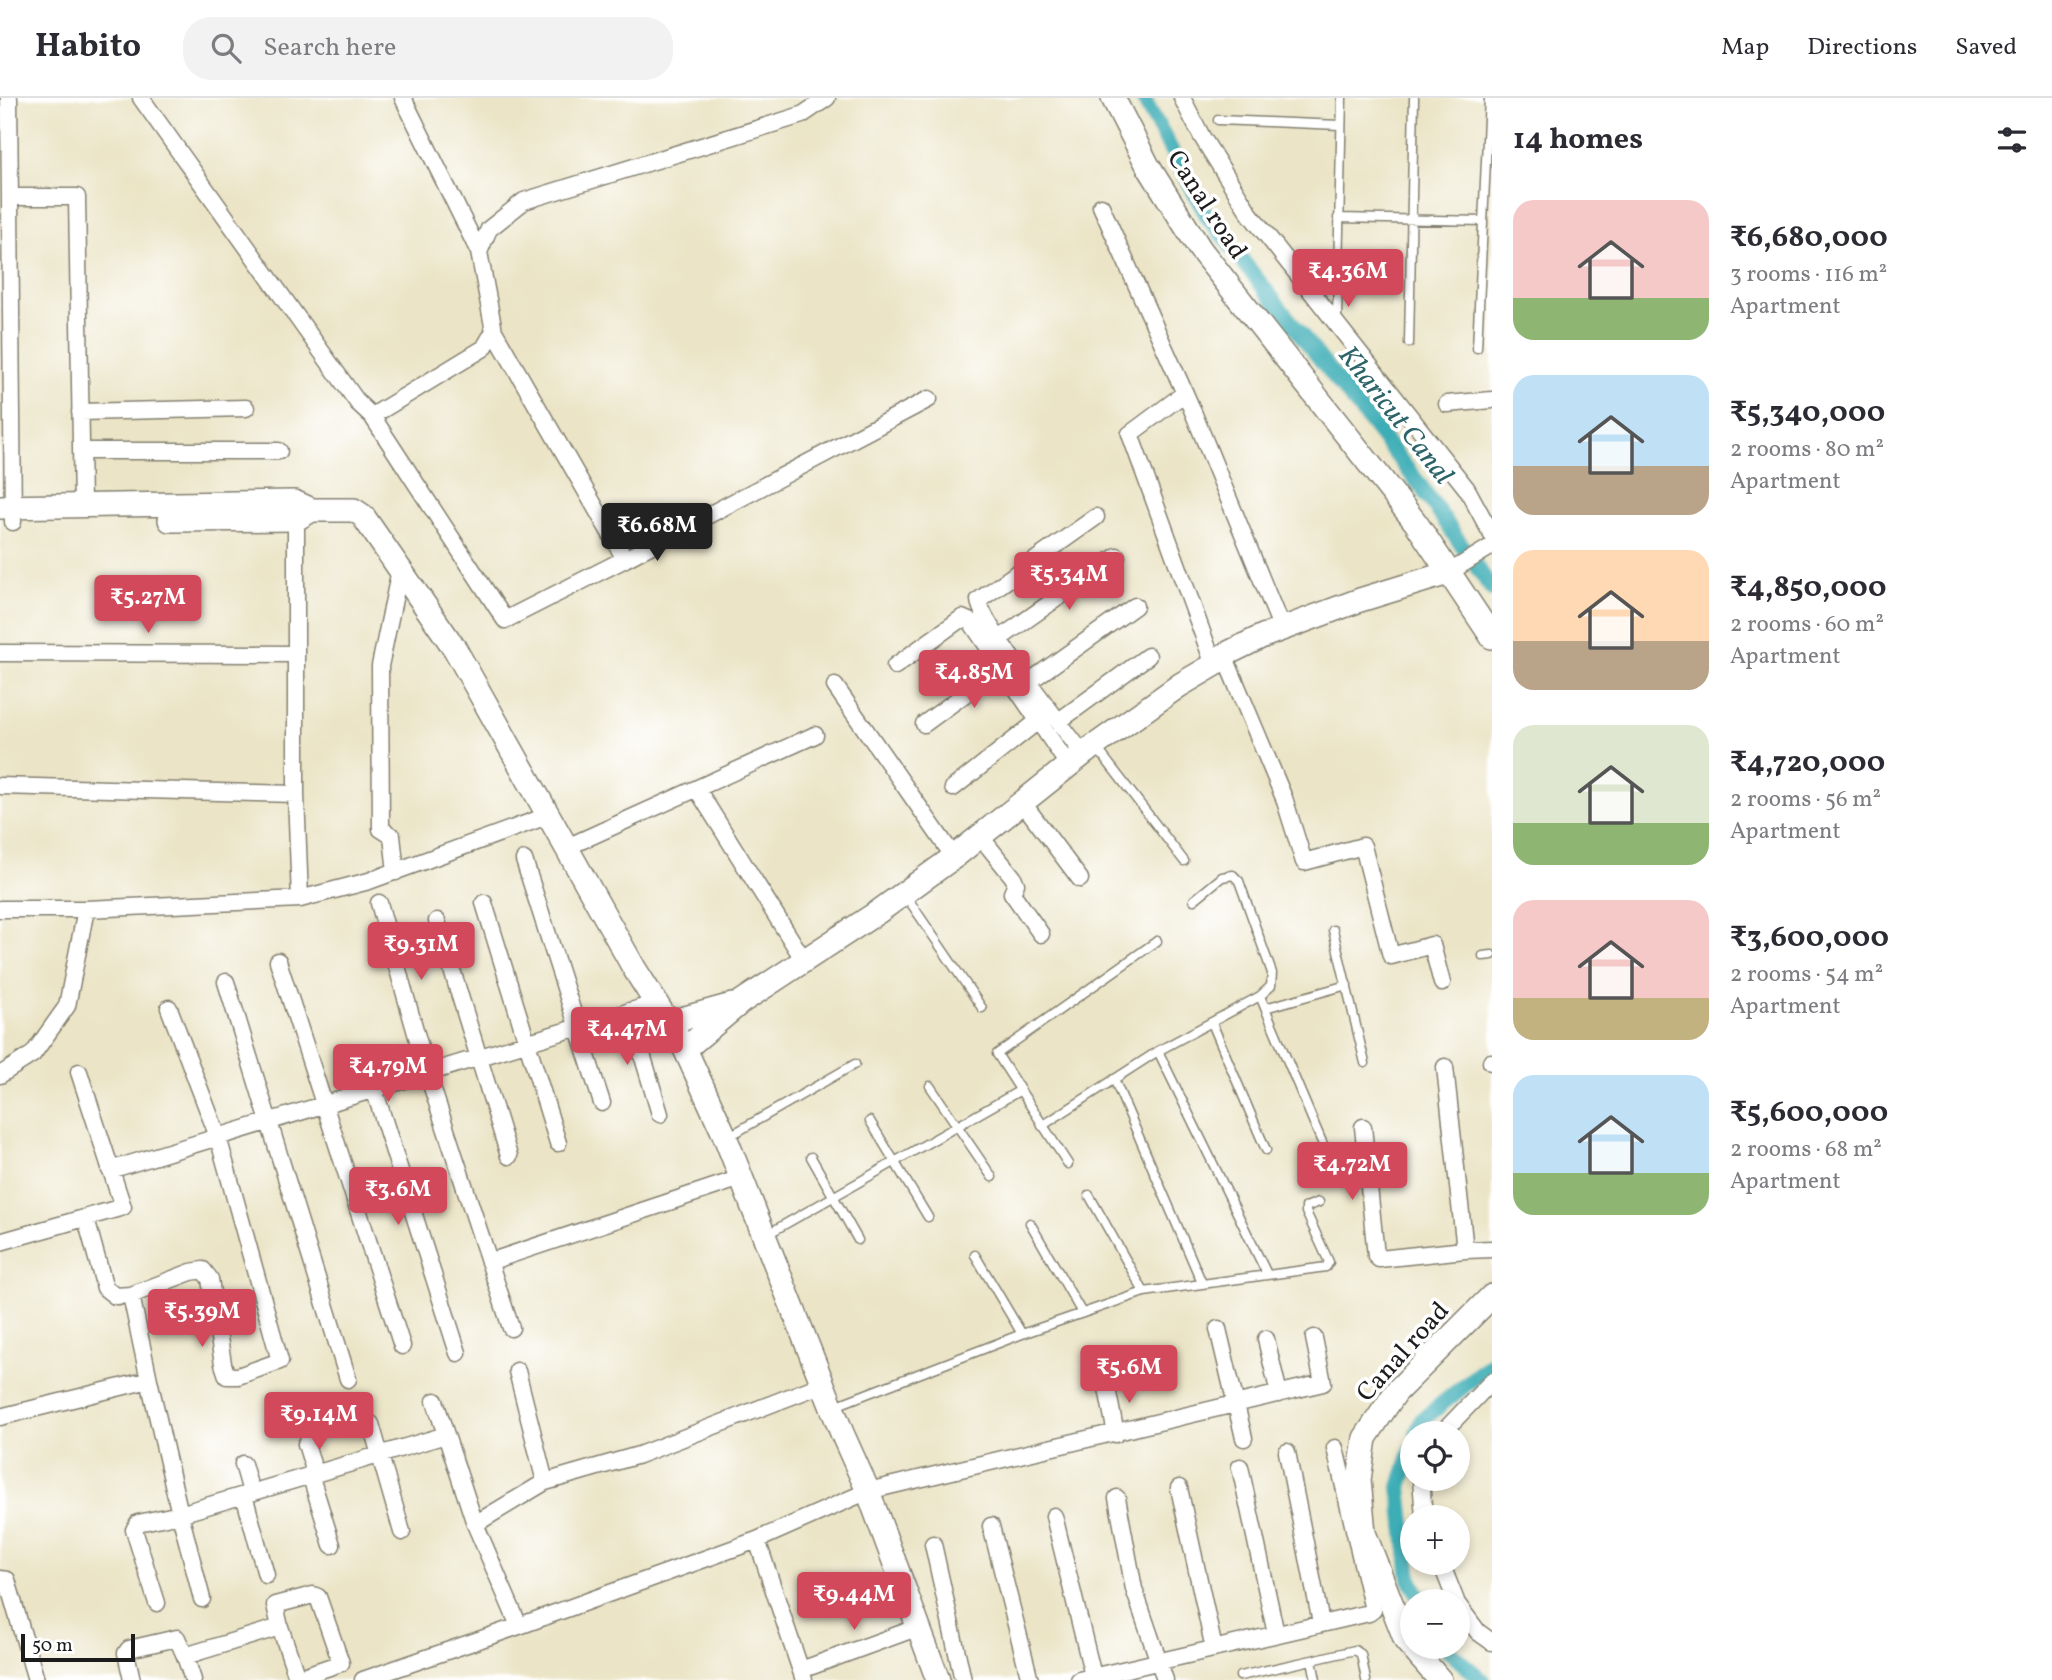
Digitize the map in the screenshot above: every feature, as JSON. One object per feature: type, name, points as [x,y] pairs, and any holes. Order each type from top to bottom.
[{"type":"street","points":[[7,514],[9,98]]},
{"type":"street","points":[[141,98],[358,403],[372,416],[505,620],[929,399]]},
{"type":"street","points":[[403,98],[479,252],[494,331],[625,559]]},
{"type":"street","points":[[479,252],[489,229],[524,201],[802,115],[827,98]]},
{"type":"street","name":"Canal road","points":[[1114,98],[1148,166],[1200,249],[1453,570],[1492,637]]},
{"type":"street","name":"Canal road","points":[[1182,98],[1250,214],[1467,489],[1492,538]]},
{"type":"street","points":[[10,197],[77,197],[82,506]]},
{"type":"street","points":[[1101,206],[1185,393],[1282,629]]},
{"type":"street","points":[[372,416],[484,348],[494,331]]},
{"type":"street","points":[[1185,393],[1130,434],[1219,660],[1284,798],[1304,862],[1363,846],[1391,956],[1432,945],[1443,982]]},
{"type":"street","points":[[1447,404],[1492,400]]},
{"type":"street","points":[[80,412],[246,408]]},
{"type":"street","points":[[81,451],[279,451]]},
{"type":"street","points":[[7,514],[82,506],[294,502],[304,514],[295,654],[300,899]]},
{"type":"street","points":[[7,514],[304,514],[354,510],[363,516],[454,649],[634,968],[685,1049],[726,1139],[868,1491],[939,1680]]},
{"type":"street","points":[[1082,755],[979,610],[979,600],[1096,517]]},
{"type":"street","points":[[685,1049],[741,1002],[805,962],[904,893],[954,857],[1082,755],[1219,660],[1282,629],[1453,570],[1492,538]]},
{"type":"street","points":[[999,639],[1117,555]]},
{"type":"street","points":[[396,872],[392,836],[381,829],[380,666],[400,570]]},
{"type":"street","points":[[1030,681],[1135,606]]},
{"type":"street","points":[[895,666],[962,618],[971,622],[1038,720],[1082,755]]},
{"type":"street","points":[[0,653],[295,654]]},
{"type":"street","points":[[1059,721],[1148,656]]},
{"type":"street","points":[[924,724],[1002,667]]},
{"type":"street","points":[[835,687],[954,857]]},
{"type":"street","points":[[953,788],[1038,720]]},
{"type":"street","points":[[565,848],[815,735]]},
{"type":"street","points":[[0,786],[296,794]]},
{"type":"street","points":[[697,789],[805,962]]},
{"type":"street","points":[[1023,803],[1080,878]]},
{"type":"street","points":[[0,909],[86,909],[300,899],[396,872],[547,816]]},
{"type":"street","points":[[980,836],[1013,877],[1016,884],[1012,893],[1041,934]]},
{"type":"street","points":[[524,860],[602,1103]]},
{"type":"street","points":[[379,903],[427,1072],[511,1328]]},
{"type":"street","points":[[484,903],[558,1143]]},
{"type":"street","points":[[0,1076],[33,1054],[67,1006],[86,909]]},
{"type":"street","points":[[437,921],[509,1156]]},
{"type":"street","points":[[278,961],[401,1346]]},
{"type":"street","points":[[226,982],[348,1379]]},
{"type":"street","points":[[110,1170],[629,1011],[663,1013],[741,1002]]},
{"type":"street","points":[[86,1219],[105,1288],[115,1296],[131,1295],[203,1270],[209,1279],[227,1376],[238,1376],[280,1361],[218,1137],[169,1008]]},
{"type":"street","points":[[629,1011],[660,1114]]},
{"type":"street","points":[[1445,1067],[1465,1250]]},
{"type":"street","points":[[0,1242],[122,1207],[79,1072]]},
{"type":"street","points":[[374,1089],[458,1353]]},
{"type":"street","points":[[1363,1127],[1376,1256],[1379,1258],[1492,1249]]},
{"type":"street","points":[[489,1262],[741,1178]]},
{"type":"street","points":[[131,1295],[202,1599]]},
{"type":"street","name":"Canal road","points":[[1440,1680],[1406,1641],[1364,1533],[1359,1480],[1365,1438],[1396,1392],[1492,1296]]},
{"type":"street","points":[[1218,1329],[1244,1438]]},
{"type":"street","points":[[363,1680],[757,1540],[868,1491],[1323,1383],[1314,1338]]},
{"type":"street","points":[[1266,1339],[1279,1394]]},
{"type":"street","points":[[517,1371],[545,1482]]},
{"type":"street","points":[[0,1417],[149,1380]]},
{"type":"street","points":[[1454,1421],[1492,1381]]},
{"type":"street","points":[[1106,1383],[1116,1433]]},
{"type":"street","points":[[475,1524],[545,1482],[639,1455],[823,1384]]},
{"type":"street","points":[[435,1401],[475,1524],[519,1626]]},
{"type":"street","points":[[371,1424],[402,1532]]},
{"type":"street","points":[[157,1603],[134,1530],[138,1523],[180,1514],[446,1434]]},
{"type":"street","points":[[306,1444],[332,1545]]},
{"type":"street","points":[[1054,1516],[1089,1679],[1369,1614],[1373,1610],[1335,1448]]},
{"type":"street","points":[[1287,1452],[1321,1623]]},
{"type":"street","points":[[243,1464],[266,1575]]},
{"type":"street","points":[[1240,1467],[1276,1634]]},
{"type":"street","points":[[1179,1488],[1214,1649]]},
{"type":"street","points":[[1117,1498],[1135,1589],[1165,1680]]},
{"type":"street","points":[[991,1526],[1030,1680]]},
{"type":"street","points":[[757,1540],[803,1675],[919,1627]]},
{"type":"street","points":[[933,1544],[963,1680]]},
{"type":"street","points":[[0,1578],[7,1580],[36,1680]]},
{"type":"street","points":[[313,1595],[319,1598],[341,1663],[297,1679],[275,1605],[313,1595]]},
{"type":"street","points":[[1470,1621],[1478,1632],[1492,1642]]},
{"type":"street","points":[[186,1656],[280,1627]]},
{"type":"street","points":[[132,1680],[126,1653],[129,1649],[177,1638],[193,1680]]},
{"type":"lane","points":[[1336,324],[1342,98]]},
{"type":"lane","points":[[1409,343],[1414,98]]},
{"type":"lane","points":[[1477,348],[1489,98]]},
{"type":"lane","points":[[1218,120],[1340,125]]},
{"type":"lane","points":[[1339,218],[1483,221]]},
{"type":"lane","points":[[1082,755],[1184,861]]},
{"type":"lane","points":[[1042,1126],[1158,1051],[1260,996],[1271,986],[1272,973],[1239,881],[1233,875],[1222,877],[1194,900]]},
{"type":"lane","points":[[904,893],[982,1008]]},
{"type":"lane","points":[[1333,930],[1364,1063]]},
{"type":"lane","points":[[1068,1164],[997,1054],[1157,941]]},
{"type":"lane","points":[[1265,1009],[1347,985]]},
{"type":"lane","points":[[1260,996],[1327,1154]]},
{"type":"lane","points":[[1212,1023],[1266,1150]]},
{"type":"lane","points":[[1158,1051],[1267,1274]]},
{"type":"lane","points":[[726,1139],[855,1064]]},
{"type":"lane","points":[[1114,1079],[1202,1283]]},
{"type":"lane","points":[[930,1086],[992,1177]]},
{"type":"lane","points":[[765,1236],[1019,1091]]},
{"type":"lane","points":[[870,1121],[928,1217]]},
{"type":"lane","points":[[811,1157],[858,1240]]},
{"type":"lane","points":[[1089,1195],[1144,1292]]},
{"type":"lane","points":[[832,1407],[1022,1334],[1144,1292],[1326,1267],[1329,1262],[1306,1212],[1306,1207],[1319,1202]]},
{"type":"lane","points":[[1030,1223],[1082,1312]]},
{"type":"lane","points":[[975,1255],[1022,1334]]},
{"type":"lane","points":[[1240,1676],[1355,1650],[1361,1654],[1366,1680]]},
{"type":"lane","points":[[1312,1660],[1316,1680]]},
{"type":"waterway","name":"Kharicut Canal","points":[[1143,98],[1207,216],[1420,485],[1492,589]]},
{"type":"waterway","name":"Kharicut Canal","points":[[1422,1421],[1492,1363]]},
{"type":"waterway","name":"Kharicut Canal","points":[[1400,1491],[1410,1579],[1415,1589]]},
{"type":"waterway","name":"Kharicut Canal","points":[[1458,1659],[1482,1680]]}]
